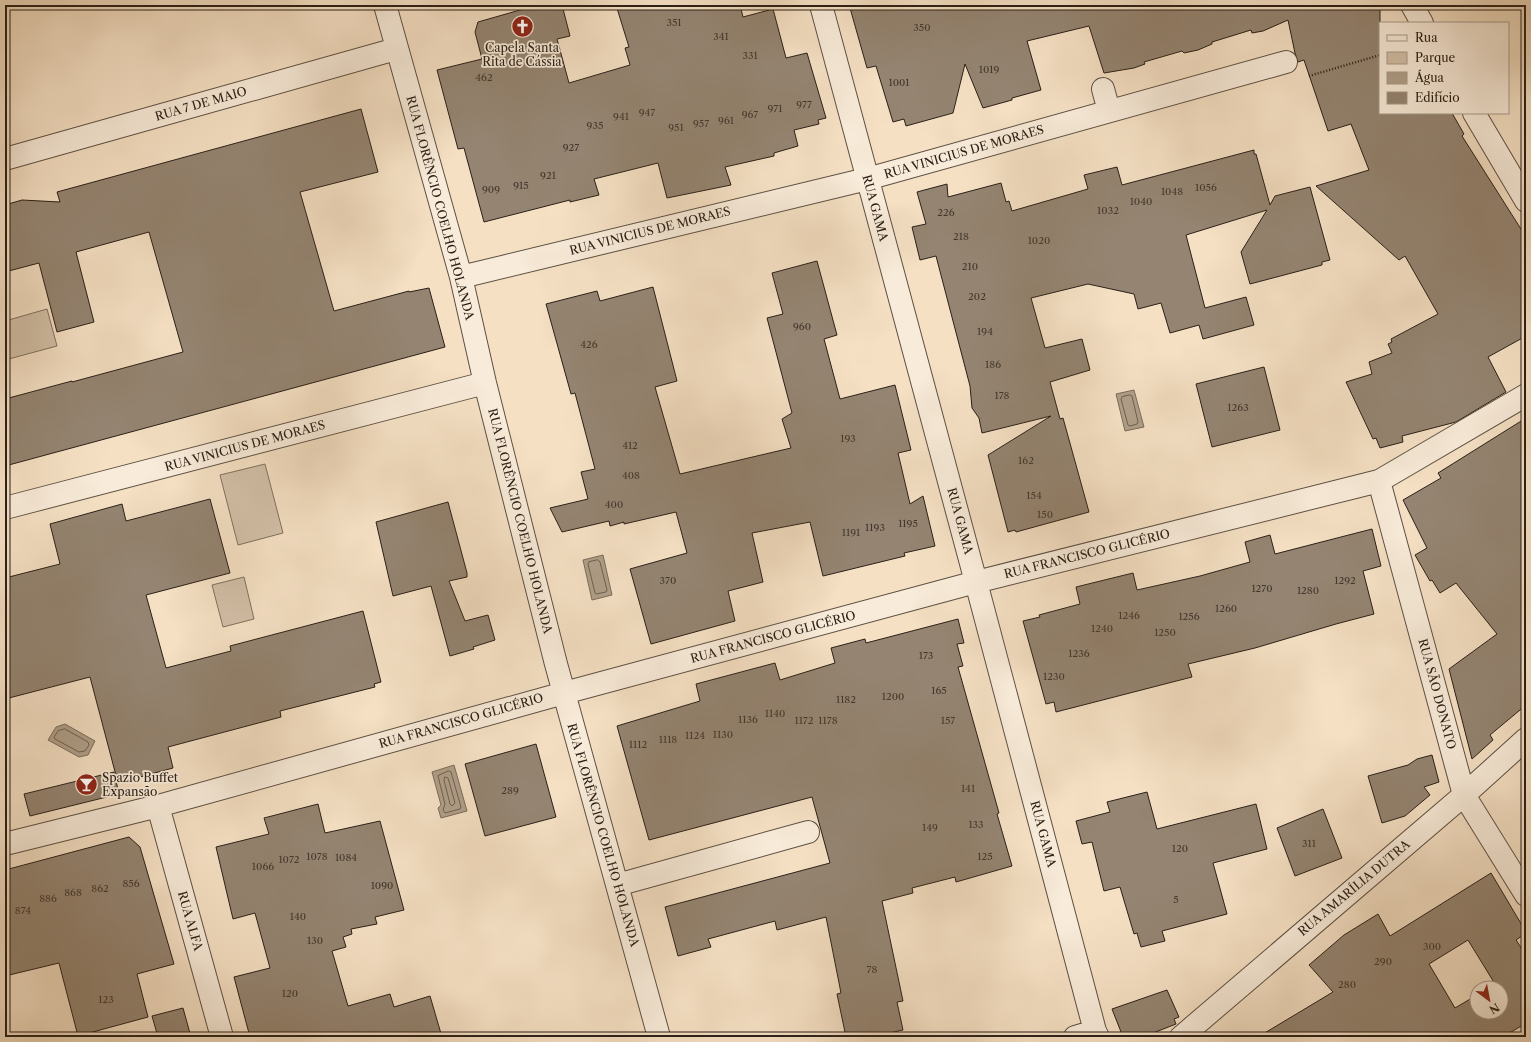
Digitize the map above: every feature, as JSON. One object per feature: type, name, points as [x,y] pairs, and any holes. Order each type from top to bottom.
[{"type":"street","name":"RUA FLORÊNCIO COELHO HOLANDA","points":[[385,5],[396,49],[461,277],[485,383],[564,693],[659,1037]]},
{"type":"street","name":"RUA GAMA","points":[[821,5],[976,582],[1089,1035]]},
{"type":"street","points":[[1412,5],[1421,22]]},
{"type":"street","name":"RUA 7 DE MAIO","points":[[5,158],[396,49]]},
{"type":"street","name":"RUA VINICIUS DE MORAES","points":[[461,277],[867,179],[1286,62]]},
{"type":"street","points":[[1103,88],[1109,112]]},
{"type":"street","points":[[1475,114],[1526,201]]},
{"type":"street","name":"RUA VINICIUS DE MORAES","points":[[5,508],[485,383]]},
{"type":"street","name":"RUA FRANCISCO GLICÉRIO","points":[[5,844],[158,806],[564,693],[976,582],[1379,481],[1526,394]]},
{"type":"street","name":"RUA SÃO DONATO","points":[[1379,481],[1464,794],[1526,894]]},
{"type":"street","name":"RUA AMARÍLIA DUTRA","points":[[1181,1037],[1526,739]]},
{"type":"street","name":"RUA ALFA","points":[[158,806],[222,1037]]},
{"type":"street","points":[[617,885],[808,832]]},
{"type":"path","points":[[1286,62],[1290,81],[1379,55]]},
{"type":"green space","points":[[47,309],[57,346],[5,360],[5,321]]},
{"type":"green space","points":[[265,464],[283,533],[238,545],[220,475]]},
{"type":"green space","points":[[244,577],[254,619],[223,627],[212,585]]},
{"type":"water","points":[[1134,390],[1144,427],[1125,431],[1116,394]]},
{"type":"water","points":[[603,555],[612,595],[592,600],[583,560]]},
{"type":"water","points":[[65,724],[95,741],[88,755],[79,757],[48,740],[56,727]]},
{"type":"water","points":[[454,765],[467,811],[441,818],[438,808],[441,805],[432,772]]},
{"type":"building","points":[[526,5],[562,5],[570,36],[557,39],[569,83],[630,65],[625,48],[629,47],[616,5],[740,5],[743,17],[773,9],[786,58],[807,53],[826,118],[818,120],[819,124],[794,130],[798,146],[774,153],[774,156],[725,167],[731,185],[667,198],[658,163],[594,179],[599,195],[570,202],[570,200],[484,222],[464,148],[458,149],[437,70],[482,59],[475,32],[478,22],[527,8]]},
{"type":"building","points":[[864,5],[1380,5],[1379,114],[1453,114],[1464,134],[1462,136],[1526,237],[1526,336],[1488,357],[1506,392],[1456,422],[1402,436],[1403,442],[1380,448],[1376,438],[1373,439],[1346,382],[1372,374],[1369,362],[1392,353],[1388,344],[1392,342],[1391,339],[1438,314],[1405,256],[1399,260],[1316,186],[1369,170],[1351,124],[1328,131],[1304,60],[1298,62],[1288,20],[1263,31],[1252,33],[1251,30],[1212,42],[1212,44],[1198,50],[1184,53],[1182,51],[1144,62],[1145,64],[1134,68],[1104,73],[1089,26],[1027,41],[1041,90],[983,108],[965,64],[953,113],[906,126],[904,119],[893,122],[876,66],[867,68],[850,8]]},
{"type":"building","points":[[361,109],[378,172],[300,192],[334,311],[409,291],[429,288],[445,347],[5,466],[5,399],[183,352],[149,232],[76,252],[94,322],[57,332],[39,263],[5,272],[5,205],[22,200],[60,202],[57,192]]},
{"type":"building","points":[[1254,150],[1270,205],[1275,196],[1310,187],[1330,260],[1322,262],[1322,265],[1250,284],[1241,252],[1267,210],[1186,235],[1205,308],[1246,297],[1254,325],[1203,339],[1199,325],[1170,333],[1161,303],[1138,309],[1134,294],[1088,284],[1031,298],[1045,348],[1082,339],[1090,370],[1050,382],[1060,419],[1063,418],[1089,512],[1016,532],[1015,530],[1008,532],[988,455],[1051,416],[982,433],[979,418],[972,408],[970,386],[936,256],[920,260],[912,227],[926,224],[917,192],[947,184],[948,197],[1001,183],[1006,202],[1009,201],[1012,211],[1088,189],[1084,175],[1117,167],[1122,185]]},
{"type":"building","points":[[817,261],[837,335],[824,339],[840,399],[895,385],[911,450],[898,453],[910,504],[923,496],[935,546],[904,553],[905,556],[823,576],[810,522],[752,533],[763,582],[728,591],[735,621],[651,644],[630,569],[687,553],[676,512],[624,524],[624,522],[610,526],[609,521],[562,532],[550,508],[588,499],[581,472],[595,469],[575,393],[571,394],[546,304],[597,291],[600,301],[653,287],[677,381],[655,387],[680,474],[791,448],[782,419],[792,413],[767,318],[783,314],[772,273]]},
{"type":"building","points":[[1264,367],[1280,430],[1212,447],[1196,384]]},
{"type":"building","points":[[1526,418],[1526,705],[1490,735],[1493,740],[1472,759],[1449,669],[1497,634],[1456,583],[1440,593],[1432,580],[1430,581],[1415,555],[1427,548],[1403,500],[1441,478],[1438,473]]},
{"type":"building","points":[[210,499],[230,573],[146,595],[166,668],[231,651],[230,646],[363,611],[381,682],[374,684],[375,687],[280,711],[281,717],[168,747],[173,768],[118,783],[90,677],[5,699],[5,578],[60,564],[50,524],[122,504],[126,521]]},
{"type":"building","points":[[448,502],[467,573],[467,577],[449,581],[465,621],[488,615],[495,640],[473,647],[474,649],[450,656],[431,586],[393,596],[376,522]]},
{"type":"building","points":[[1372,529],[1381,566],[1363,571],[1374,614],[1255,648],[1188,664],[1192,677],[1056,712],[1054,702],[1046,704],[1023,621],[1080,604],[1076,587],[1133,573],[1137,590],[1200,576],[1250,562],[1245,542],[1270,535],[1275,554]]},
{"type":"building","points":[[958,619],[964,643],[957,644],[963,666],[958,667],[999,813],[997,814],[1012,866],[956,882],[955,877],[912,888],[913,893],[882,901],[903,1001],[897,1002],[903,1030],[871,1037],[846,1037],[837,994],[841,993],[826,917],[777,930],[775,921],[708,939],[711,947],[678,956],[665,907],[830,863],[812,797],[649,840],[617,726],[700,701],[696,684],[775,663],[780,680],[835,663],[831,648],[865,639],[866,643]]},
{"type":"building","points":[[536,744],[556,817],[485,836],[465,764]]},
{"type":"building","points":[[1432,755],[1439,782],[1424,787],[1430,795],[1405,816],[1382,823],[1368,776],[1408,765],[1417,759]]},
{"type":"building","points":[[114,772],[119,794],[30,816],[24,794]]},
{"type":"building","points":[[1147,792],[1157,829],[1256,804],[1267,849],[1213,863],[1227,914],[1162,931],[1165,941],[1141,947],[1137,933],[1134,934],[1120,887],[1104,891],[1092,842],[1082,844],[1076,821],[1110,812],[1107,802]]},
{"type":"building","points":[[318,804],[325,833],[380,821],[404,910],[375,917],[377,924],[351,929],[352,934],[343,937],[346,947],[332,951],[348,1006],[390,994],[394,1007],[430,996],[442,1037],[250,1037],[234,977],[270,968],[255,913],[233,919],[216,847],[269,834],[264,818]]},
{"type":"building","points":[[1323,809],[1342,858],[1295,876],[1277,828]]},
{"type":"building","points":[[129,837],[140,847],[174,964],[137,974],[148,1017],[78,1036],[59,963],[5,976],[5,870]]},
{"type":"building","points":[[1491,873],[1526,932],[1516,940],[1526,955],[1526,1023],[1503,1037],[1258,1037],[1333,992],[1309,965],[1344,935],[1378,914],[1390,936]]},
{"type":"building","points":[[1167,990],[1179,1017],[1174,1019],[1176,1024],[1143,1037],[1123,1037],[1112,1009]]},
{"type":"building","points":[[183,1008],[191,1037],[158,1037],[152,1016]]},
{"type":"place","name":"Capela Santa Rita de Cássia","points":[[522,27]]},
{"type":"place","name":"Spazio Buffet Expansão","points":[[87,785]]}]
